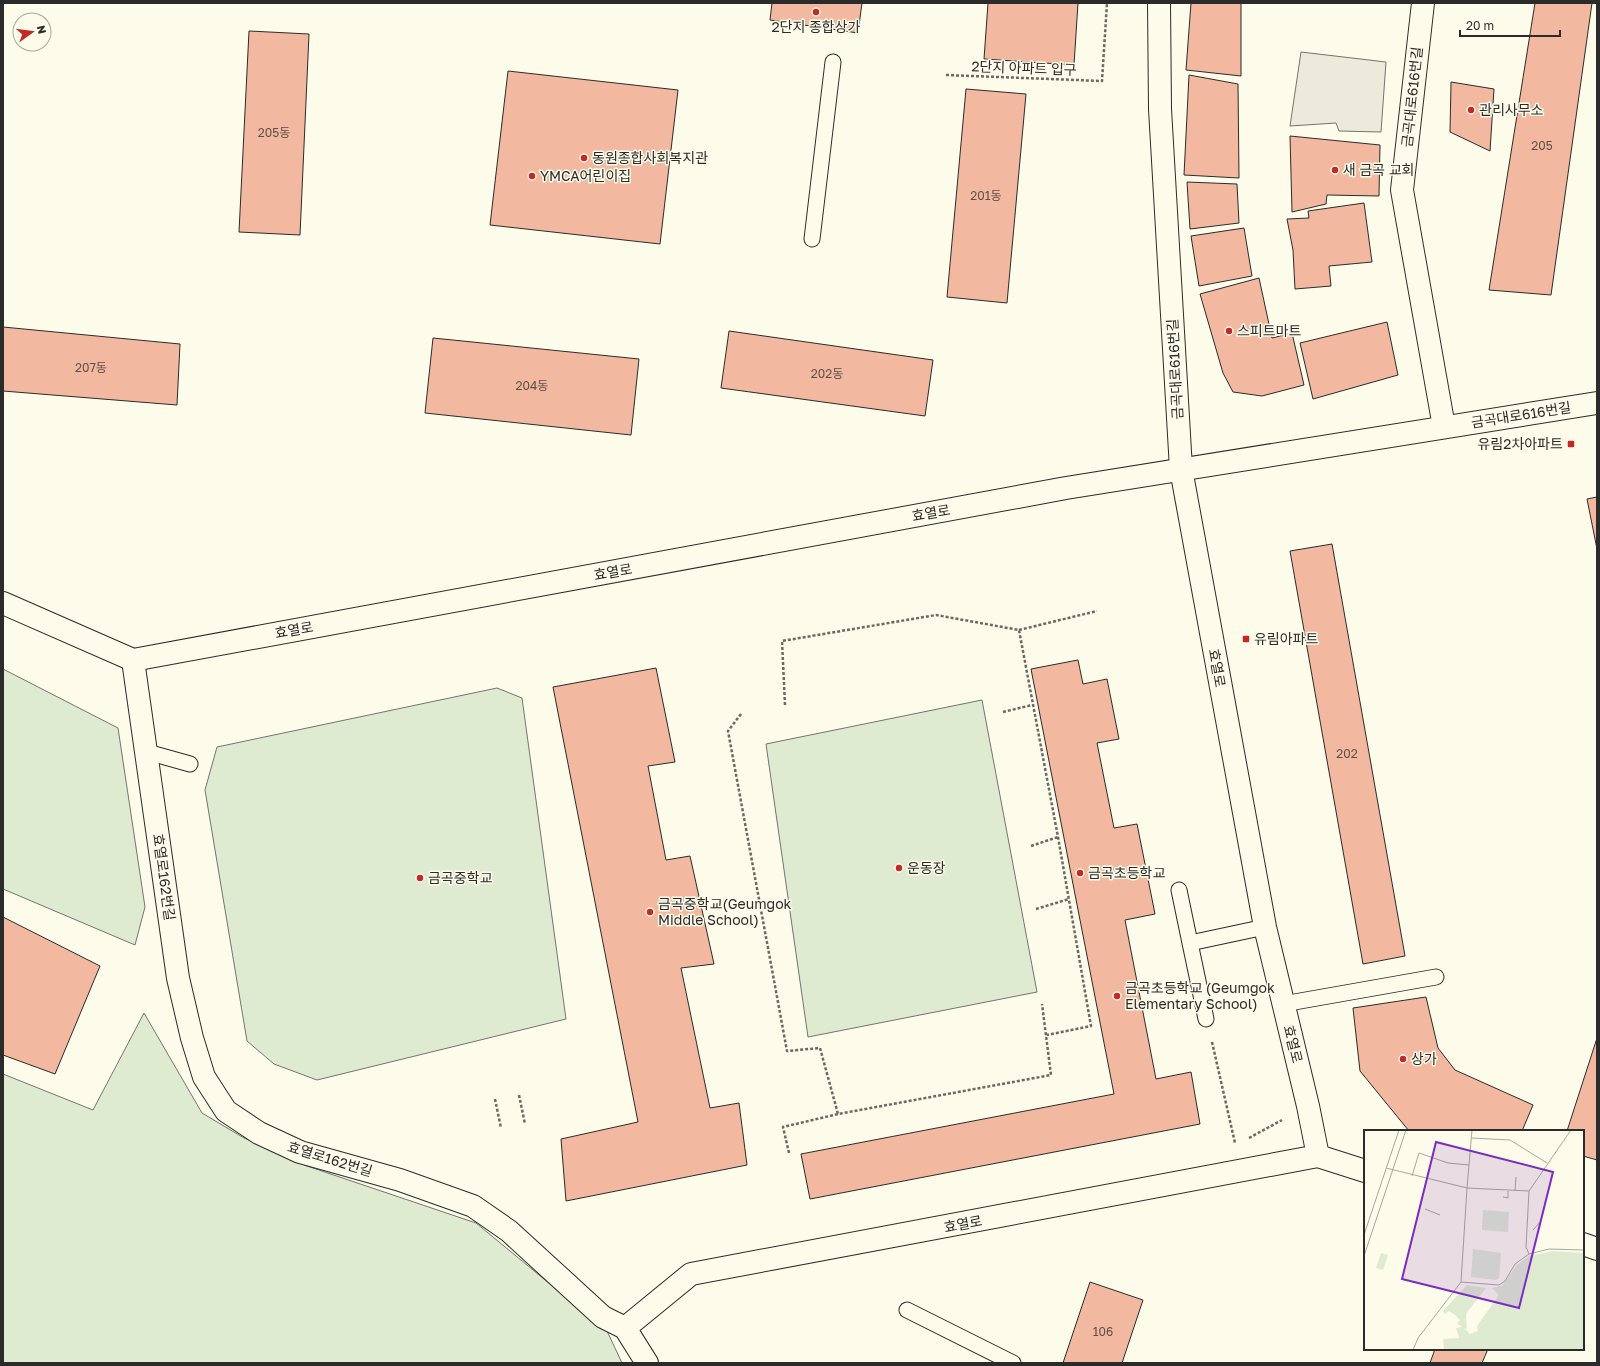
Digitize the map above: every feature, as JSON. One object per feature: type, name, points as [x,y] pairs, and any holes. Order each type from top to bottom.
[{"type":"street","name":"금곡대로616번길","points":[[1159,3],[1160,109],[1181,469],[1597,403]]},
{"type":"street","name":"금곡대로616번길","points":[[1423,3],[1402,190],[1444,427]]},
{"type":"street","name":"효열로","points":[[133,660],[1050,491],[1181,469],[1265,927],[1318,1156]]},
{"type":"street","points":[[3,602],[133,660]]},
{"type":"street","name":"효열로162번길","points":[[133,660],[178,978],[190,1030],[204,1076],[226,1111],[259,1133],[300,1152],[400,1180],[473,1206],[509,1231],[603,1317],[625,1328]]},
{"type":"street","name":"효열로","points":[[625,1328],[691,1274],[1318,1156],[1364,1171]]},
{"type":"street","points":[[1584,1244],[1597,1249]]},
{"type":"street","points":[[625,1328],[647,1363]]},
{"type":"lane","points":[[812,239],[832,62]]},
{"type":"lane","points":[[146,752],[190,764]]},
{"type":"lane","points":[[1179,890],[1206,1019]]},
{"type":"lane","points":[[1190,943],[1265,927]]},
{"type":"lane","points":[[1283,1004],[1436,977]]},
{"type":"lane","points":[[907,1310],[1013,1363]]},
{"type":"path","name":"2단지 아파트 입구","points":[[946,75],[1102,81],[1107,3]]},
{"type":"path","points":[[785,705],[782,641],[936,615],[1019,630],[1097,611]]},
{"type":"path","points":[[1019,630],[1058,837],[1091,1026],[1047,1035]]},
{"type":"path","points":[[1003,712],[1032,705]]},
{"type":"path","points":[[741,714],[728,731],[788,1051],[820,1048],[838,1114]]},
{"type":"path","points":[[1031,846],[1058,837]]},
{"type":"path","points":[[1036,909],[1069,899]]},
{"type":"path","points":[[789,1153],[783,1126],[838,1114],[1051,1075],[1042,1004]]},
{"type":"path","points":[[1220,1069],[1236,1146]]},
{"type":"path","points":[[519,1095],[525,1124]]},
{"type":"path","points":[[494,1099],[501,1128]]},
{"type":"green space","points":[[3,669],[118,728],[145,907],[135,945],[3,889]]},
{"type":"green space","points":[[497,688],[522,698],[566,1019],[317,1080],[274,1064],[247,1041],[205,790],[217,747]]},
{"type":"green space","name":"운동장","points":[[982,700],[1037,992],[808,1037],[766,744]]},
{"type":"green space","points":[[144,1013],[202,1113],[244,1138],[307,1166],[476,1223],[607,1331],[622,1363],[3,1363],[3,1074],[93,1110]]},
{"type":"shaded area","points":[[1301,52],[1386,62],[1381,132],[1339,131],[1336,123],[1290,126]]},
{"type":"building","name":"2단지 종합상가","points":[[772,3],[862,3],[858,33],[770,20]]},
{"type":"building","points":[[988,3],[1078,3],[1074,65],[984,59]]},
{"type":"building","points":[[1191,3],[1241,3],[1241,76],[1186,70]]},
{"type":"building","points":[[1535,3],[1592,3],[1551,295],[1489,290]]},
{"type":"building","points":[[249,31],[309,34],[300,235],[239,232]]},
{"type":"building","name":"동원종합사회복지관","points":[[508,71],[678,90],[660,244],[490,225]]},
{"type":"building","points":[[1189,75],[1238,84],[1239,178],[1184,175]]},
{"type":"building","name":"관리사무소","points":[[1451,82],[1494,89],[1490,151],[1450,132]]},
{"type":"building","points":[[966,89],[1026,94],[1007,303],[947,297]]},
{"type":"building","name":"새 금곡 교회","points":[[1290,136],[1380,145],[1379,196],[1327,195],[1326,204],[1292,212]]},
{"type":"building","points":[[1187,182],[1237,184],[1239,223],[1190,229]]},
{"type":"building","points":[[1364,203],[1372,262],[1329,266],[1331,286],[1295,289],[1293,250],[1287,219],[1309,218],[1308,211]]},
{"type":"building","points":[[1244,228],[1252,276],[1199,286],[1191,236]]},
{"type":"building","points":[[1259,278],[1272,338],[1292,333],[1304,385],[1262,396],[1233,392],[1223,373],[1200,294]]},
{"type":"building","points":[[1387,322],[1398,375],[1313,399],[1300,343]]},
{"type":"building","points":[[3,327],[180,344],[177,405],[3,391]]},
{"type":"building","points":[[729,331],[933,360],[925,416],[721,388]]},
{"type":"building","points":[[433,338],[639,359],[631,435],[425,413]]},
{"type":"building","points":[[1597,497],[1597,549],[1587,499]]},
{"type":"building","points":[[1332,544],[1405,956],[1363,964],[1290,551]]},
{"type":"building","name":"금곡초등학교 (Geumgok Elementary School)","points":[[1078,660],[1083,684],[1107,679],[1119,739],[1097,743],[1114,828],[1137,824],[1155,914],[1125,920],[1156,1079],[1191,1072],[1200,1124],[810,1199],[801,1154],[1114,1094],[1031,669]]},
{"type":"building","name":"금곡중학교(Geumgok Middle School)","points":[[656,668],[675,762],[648,766],[666,860],[690,856],[714,964],[681,968],[710,1108],[739,1103],[747,1165],[566,1201],[561,1139],[638,1122],[553,687]]},
{"type":"building","points":[[3,917],[100,966],[55,1074],[3,1055]]},
{"type":"building","name":"상가","points":[[1426,997],[1438,1048],[1455,1070],[1533,1105],[1522,1130],[1408,1130],[1360,1071],[1353,1008]]},
{"type":"building","points":[[1597,1038],[1597,1160],[1584,1156],[1584,1130],[1567,1130]]},
{"type":"building","points":[[1090,1282],[1143,1300],[1122,1363],[1063,1363]]},
{"type":"building","points":[[1435,1350],[1488,1350],[1482,1363],[1430,1363]]},
{"type":"place","name":"2단지 종합상가","points":[[816,12]]},
{"type":"place","name":"관리사무소","points":[[1471,110]]},
{"type":"place","name":"동원종합사회복지관","points":[[584,158]]},
{"type":"place","name":"새 금곡 교회","points":[[1335,170]]},
{"type":"place","name":"YMCA어린이집","points":[[532,176]]},
{"type":"place","name":"스피트마트","points":[[1229,331]]},
{"type":"place","name":"유림2차아파트","points":[[1571,444]]},
{"type":"place","name":"유림아파트","points":[[1246,639]]},
{"type":"place","name":"운동장","points":[[899,868]]},
{"type":"place","name":"금곡초등학교","points":[[1080,873]]},
{"type":"place","name":"금곡중학교","points":[[420,878]]},
{"type":"place","name":"금곡중학교(Geumgok Middle School)","points":[[650,912]]},
{"type":"place","name":"금곡초등학교 (Geumgok Elementary School)","points":[[1117,996]]},
{"type":"place","name":"상가","points":[[1403,1059]]}]
